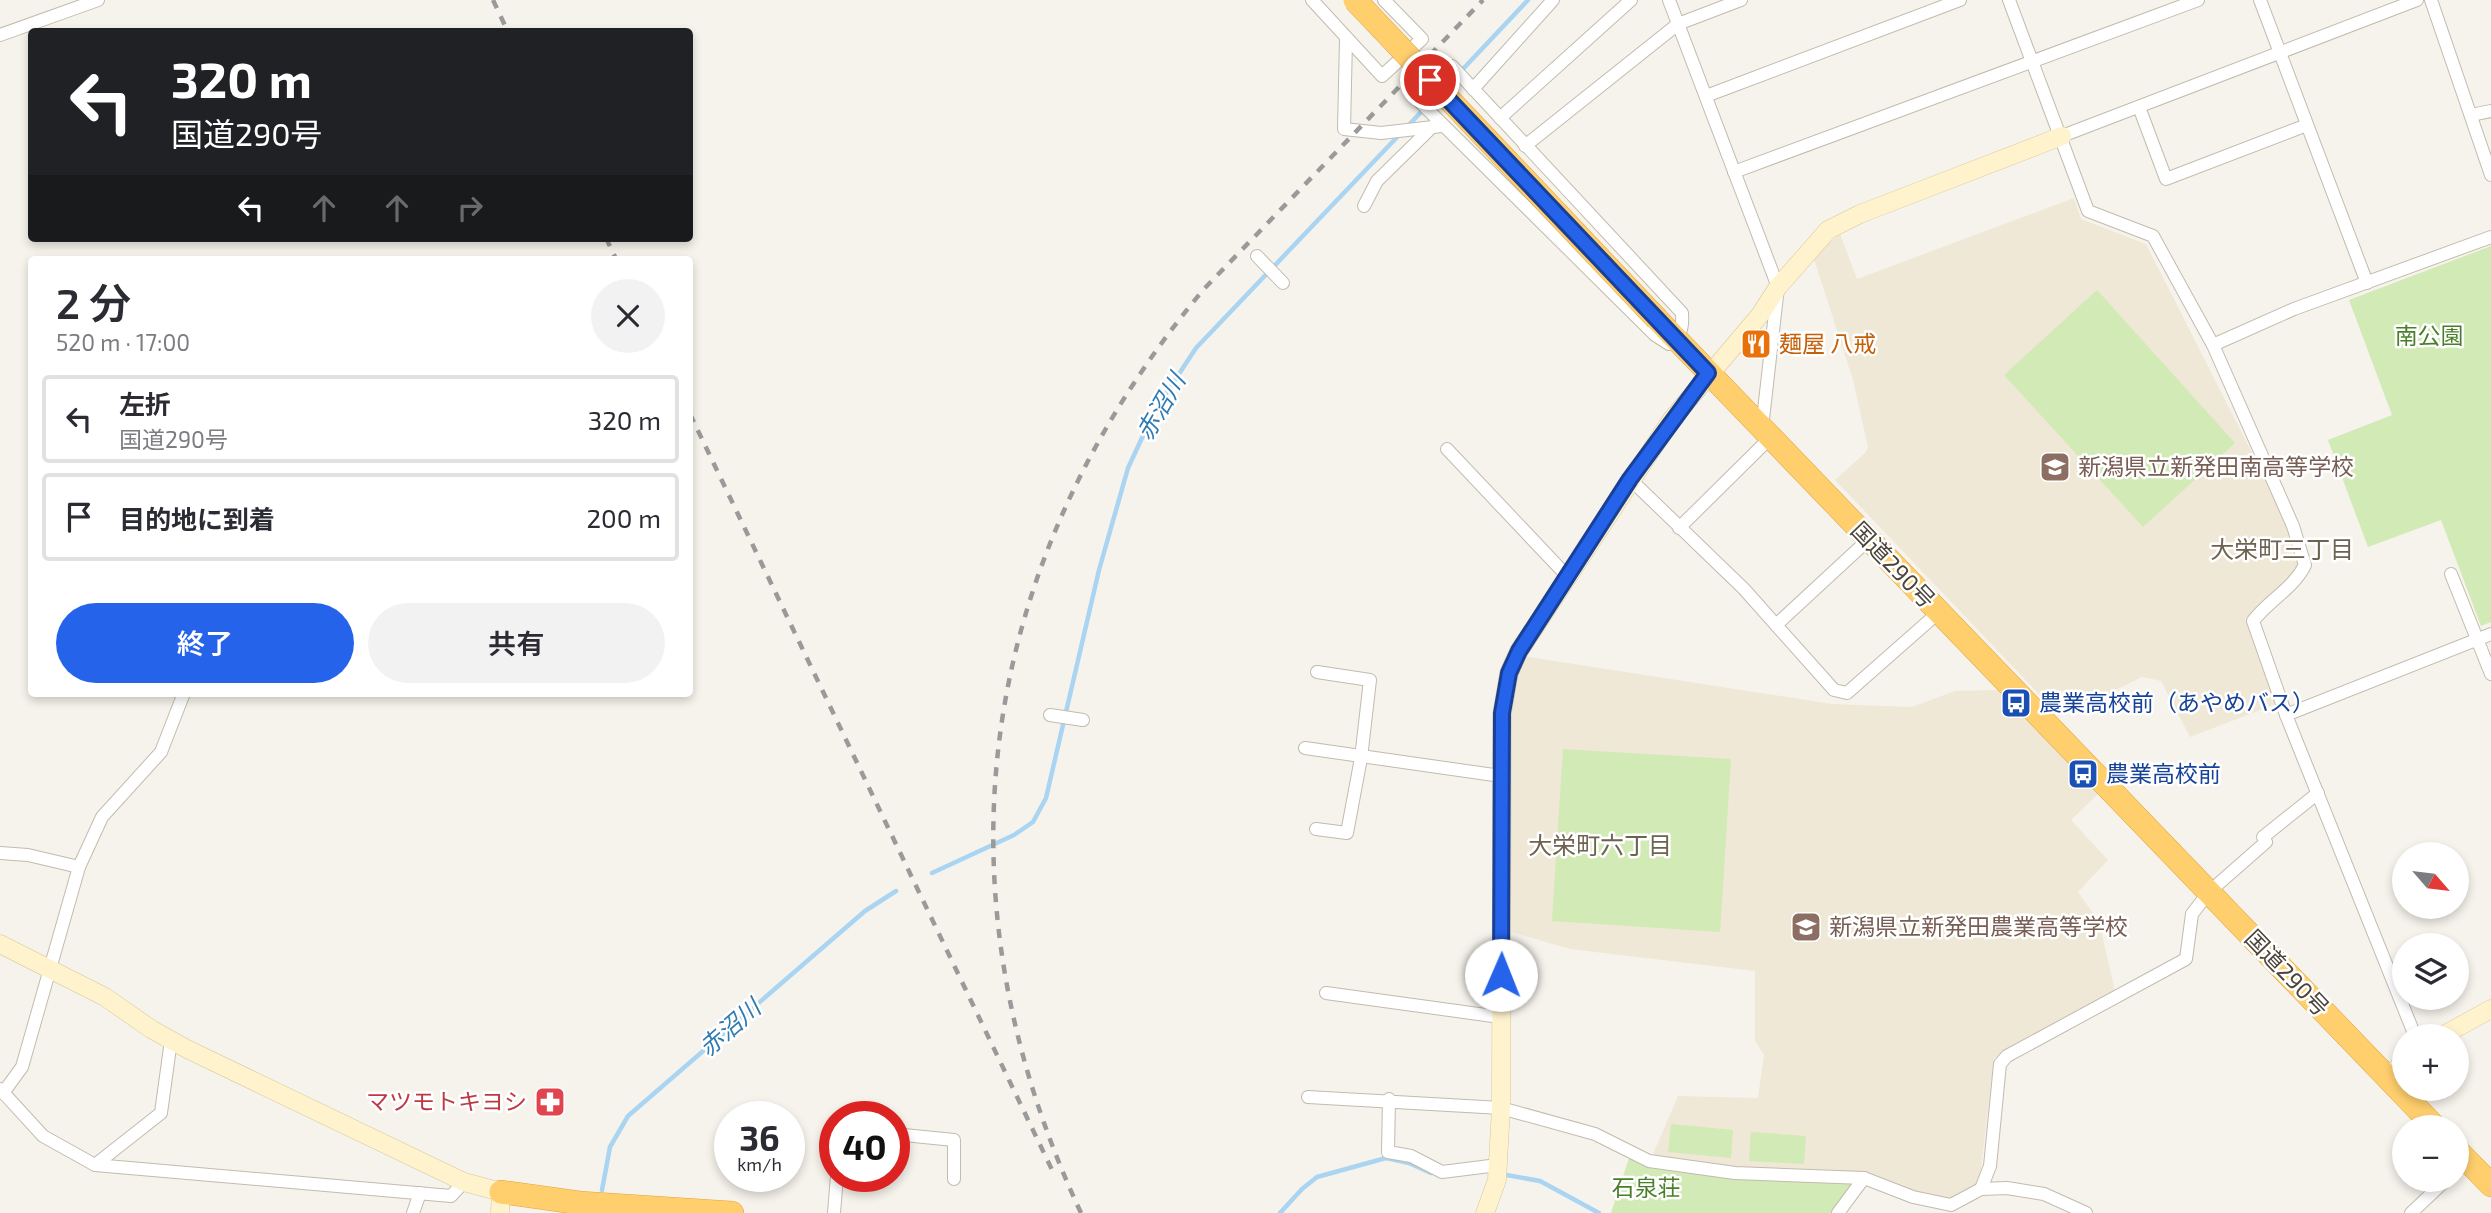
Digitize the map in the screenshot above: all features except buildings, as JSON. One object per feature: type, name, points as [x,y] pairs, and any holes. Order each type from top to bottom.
[{"type":"highway","name":"国道290号","points":[[1355,0],[1868,540],[2423,1115]]},
{"type":"highway","points":[[2469,1167],[2491,1185]]},
{"type":"highway","points":[[500,1203],[580,1203],[732,1213]]},
{"type":"street","points":[[0,35],[98,0]]},
{"type":"street","points":[[1312,0],[1382,76],[1422,39],[1384,0]]},
{"type":"street","points":[[1473,89],[1553,0]]},
{"type":"street","points":[[1500,118],[1631,0]]},
{"type":"street","points":[[1670,0],[1778,287],[1767,433],[1679,528]]},
{"type":"street","points":[[1525,146],[1678,24],[1741,0]]},
{"type":"street","points":[[1706,96],[1960,0]]},
{"type":"street","points":[[2009,0],[2088,211],[2153,236],[2213,345],[2293,526],[2305,565],[2297,581],[2270,602],[2253,621],[2286,715],[2410,1024]]},
{"type":"street","points":[[1734,173],[2198,0]]},
{"type":"street","points":[[2260,0],[2367,283]]},
{"type":"street","points":[[1485,1213],[1498,1173],[1501,1108],[1502,713],[1509,673],[1519,651],[1630,479],[1708,373],[1760,315],[1778,287],[1828,230],[1860,214],[2417,0]]},
{"type":"street","points":[[2431,0],[2491,175]]},
{"type":"street","points":[[1346,39],[1344,129],[1381,133],[1437,126]]},
{"type":"street","points":[[1452,66],[1500,118],[1682,313],[1683,324],[1677,339],[1669,344],[1655,335],[1437,126],[1417,99],[1430,82],[1452,66]]},
{"type":"street","points":[[2139,107],[2166,179],[2307,125]]},
{"type":"street","points":[[2471,115],[2491,111]]},
{"type":"street","points":[[1364,206],[1377,181],[1437,126]]},
{"type":"street","points":[[2213,345],[2294,309],[2491,237]]},
{"type":"street","points":[[1257,256],[1283,283]]},
{"type":"street","points":[[1447,449],[1568,577]]},
{"type":"street","points":[[1630,479],[1776,625],[1834,690],[1847,693],[1940,612]]},
{"type":"street","points":[[1776,625],[1868,540]]},
{"type":"street","points":[[2451,574],[2491,674]]},
{"type":"street","points":[[2286,715],[2491,634]]},
{"type":"street","points":[[1316,829],[1347,833],[1361,758],[1370,680],[1317,672]]},
{"type":"street","points":[[182,697],[161,752],[102,817],[79,867],[22,1067],[2,1091],[43,1136],[95,1165],[451,1196],[464,1182]]},
{"type":"street","points":[[1050,715],[1083,720]]},
{"type":"street","points":[[1305,748],[1501,776]]},
{"type":"street","points":[[1982,1189],[1990,1166],[2000,1065],[2014,1050],[2186,960],[2192,914],[2209,892],[2266,842],[2263,837],[2318,793]]},
{"type":"street","points":[[0,853],[28,855],[79,867]]},
{"type":"street","points":[[0,944],[105,997],[171,1040],[464,1182],[500,1203]]},
{"type":"street","points":[[1326,993],[1500,1017]]},
{"type":"street","points":[[2464,1024],[2491,1009]]},
{"type":"street","points":[[95,1165],[161,1113],[171,1040]]},
{"type":"street","points":[[2387,1077],[2392,1073]]},
{"type":"street","points":[[1308,1097],[1501,1108],[1595,1135],[1649,1161],[1735,1173],[1864,1178],[1913,1196],[1951,1205],[1982,1189],[2044,1194],[2086,1213]]},
{"type":"street","points":[[1390,1100],[1388,1152],[1410,1156],[1442,1171],[1498,1173]]},
{"type":"street","points":[[910,1136],[954,1140],[954,1179]]},
{"type":"street","points":[[1838,1213],[1864,1178]]},
{"type":"street","points":[[834,1213],[836,1192]]},
{"type":"street","points":[[2411,1213],[2433,1192]]},
{"type":"street","points":[[413,1213],[420,1193]]},
{"type":"shaded area","name":"新潟県立新発田南高等学校","points":[[2074,198],[2081,219],[2146,244],[2281,510],[2299,567],[2245,619],[2276,704],[2190,737],[2161,681],[2142,677],[2085,705],[2074,703],[2060,716],[1835,480],[1865,453],[1868,447],[1853,380],[1813,256],[1840,234],[1857,279]]},
{"type":"shaded area","name":"新潟県立新発田農業高等学校","points":[[1523,656],[1832,704],[1912,707],[1955,691],[1999,690],[2098,794],[2071,820],[2108,860],[2078,892],[2099,922],[2115,991],[1994,1058],[1979,1185],[1950,1202],[1893,1185],[1650,1161],[1678,1096],[1758,1098],[1764,1055],[1755,1041],[1755,971],[1570,949],[1511,932],[1510,691]]},
{"type":"green space","name":"南公園","points":[[2491,246],[2491,622],[2481,626],[2441,520],[2368,547],[2328,440],[2392,415],[2349,300]]},
{"type":"green space","points":[[2097,290],[2235,443],[2143,527],[2004,375]]},
{"type":"green space","points":[[1563,749],[1731,759],[1720,932],[1552,921]]},
{"type":"green space","points":[[1671,1124],[1733,1130],[1731,1158],[1668,1152]]},
{"type":"green space","points":[[1751,1132],[1806,1136],[1804,1164],[1749,1161]]},
{"type":"green space","name":"石泉荘","points":[[1630,1155],[1646,1162],[1861,1179],[1833,1213],[1611,1213]]},
{"type":"waterway","name":"赤沼川","points":[[1446,87],[1528,0]]},
{"type":"waterway","name":"赤沼川","points":[[1407,127],[1437,95]]},
{"type":"waterway","name":"赤沼川","points":[[932,873],[1014,835],[1033,822],[1046,798],[1099,570],[1128,468],[1154,412],[1196,348],[1401,133]]},
{"type":"waterway","name":"赤沼川","points":[[602,1190],[610,1147],[628,1116],[865,911],[896,891]]},
{"type":"waterway","points":[[1280,1213],[1317,1177],[1386,1158],[1409,1163],[1431,1173]]},
{"type":"waterway","points":[[1501,1174],[1540,1181],[1599,1213]]},
{"type":"railway","points":[[493,0],[506,28]]},
{"type":"railway","points":[[1081,1213],[1034,1092],[1004,971],[993,851],[1000,733],[1025,617],[1067,504],[1126,395],[1203,290],[1483,0]]},
{"type":"railway","points":[[608,242],[615,256]]},
{"type":"railway","points":[[693,420],[1054,1174]]},
{"type":"place","name":"麺屋 八戒","points":[[1756,344]]},
{"type":"place","name":"新潟県立新発田南高等学校","points":[[2055,467]]},
{"type":"place","name":"農業高校前（あやめバス）","points":[[2016,703]]},
{"type":"place","name":"農業高校前","points":[[2083,774]]},
{"type":"place","name":"新潟県立新発田農業高等学校","points":[[1806,927]]},
{"type":"place","name":"マツモトキヨシ","points":[[550,1102]]},
{"type":"district","name":"大栄町三丁目","points":[[2282,550]]},
{"type":"district","name":"大栄町六丁目","points":[[1600,846]]},
{"type":"route","points":[[1430,80],[1708,373],[1630,479],[1519,651],[1509,673],[1503,694],[1502,713],[1501,975]]}]
